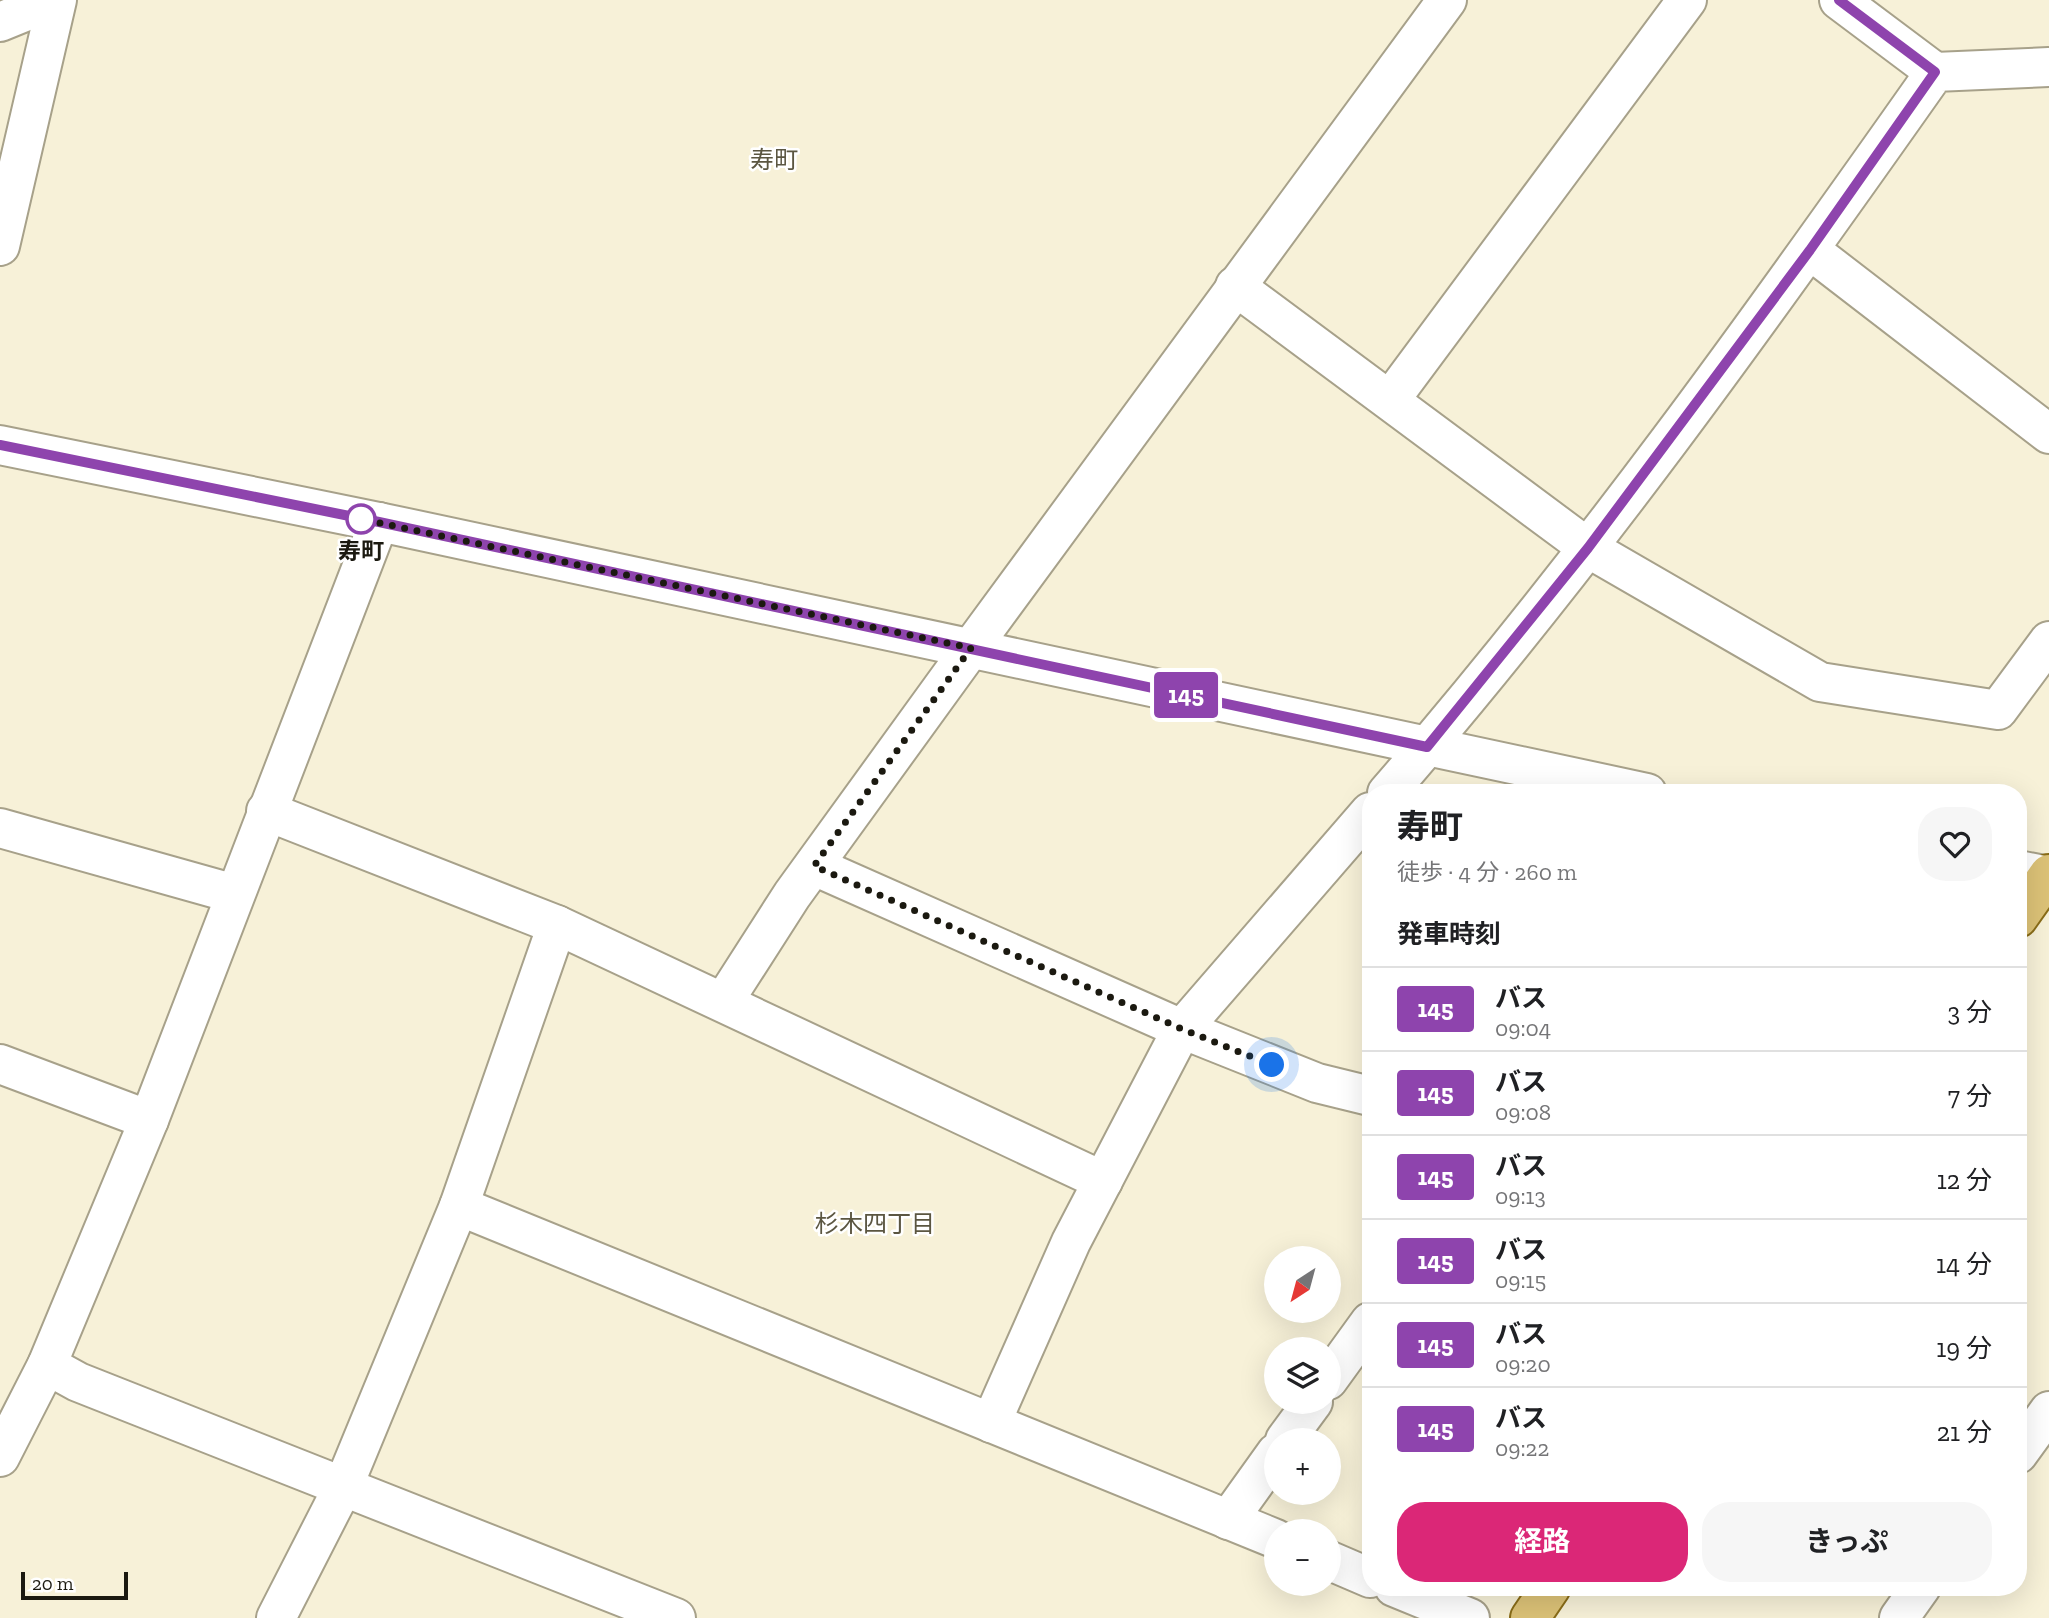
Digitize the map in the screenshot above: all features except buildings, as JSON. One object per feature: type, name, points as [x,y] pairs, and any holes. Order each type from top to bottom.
[{"type":"main road","points":[[2027,901],[2041,874]]},
{"type":"main road","points":[[1530,1618],[1546,1596]]},
{"type":"street","points":[[0,22],[55,0]]},
{"type":"street","points":[[0,246],[55,0]]},
{"type":"street","points":[[724,1002],[814,866],[971,648],[1447,0]]},
{"type":"street","points":[[1391,400],[1688,0]]},
{"type":"street","points":[[1839,0],[1935,72],[2049,67]]},
{"type":"street","points":[[1395,784],[1588,548],[1810,250],[1935,72]]},
{"type":"street","points":[[1810,250],[2043,416]]},
{"type":"street","points":[[1236,286],[1588,548],[1819,682],[1998,710],[2049,640]]},
{"type":"street","points":[[0,445],[379,522],[1604,784]]},
{"type":"street","points":[[0,1457],[47,1365],[149,1120],[379,522]]},
{"type":"street","points":[[266,811],[557,925],[1103,1181]]},
{"type":"street","points":[[991,1423],[1071,1242],[1182,1029],[1362,821]]},
{"type":"street","points":[[0,828],[235,894]]},
{"type":"street","points":[[814,866],[1182,1029],[1317,1083],[1362,1094]]},
{"type":"street","points":[[276,1618],[343,1487],[459,1206],[557,925]]},
{"type":"street","points":[[0,1064],[149,1120]]},
{"type":"street","points":[[459,1206],[1264,1534]]},
{"type":"street","points":[[1341,1362],[1362,1333]]},
{"type":"street","points":[[47,1365],[78,1382],[676,1618]]},
{"type":"street","points":[[2027,1442],[2049,1411]]},
{"type":"street","points":[[1228,1520],[1264,1470]]},
{"type":"street","points":[[1341,1565],[1362,1574]]},
{"type":"street","points":[[1416,1596],[1470,1618]]},
{"type":"street","points":[[1899,1618],[1915,1596]]},
{"type":"bus line","name":"145","points":[[0,445],[379,522],[1427,747],[1588,548],[1810,250],[1935,72],[1839,0]]},
{"type":"place","name":"寿町","points":[[361,519]]},
{"type":"district","name":"寿町","points":[[774,159]]},
{"type":"district","name":"杉木四丁目","points":[[875,1223]]},
{"type":"route","points":[[361,519],[352,517],[971,648],[814,866],[1182,1029],[1272,1065]]}]
